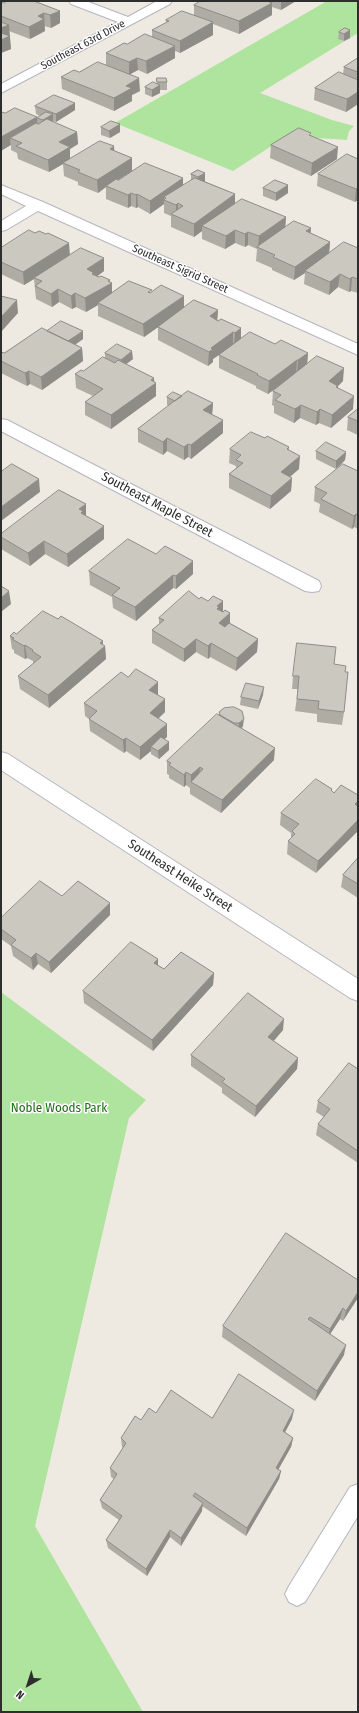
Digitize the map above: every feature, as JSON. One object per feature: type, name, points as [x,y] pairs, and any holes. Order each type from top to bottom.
[{"type":"street","points":[[75,1],[128,21]]},
{"type":"street","name":"Southeast 63rd Drive","points":[[1,89],[166,1]]},
{"type":"street","name":"Southeast Sigrid Street","points":[[1,189],[358,350]]},
{"type":"street","points":[[1,227],[38,205]]},
{"type":"street","name":"Southeast Maple Street","points":[[1,424],[312,586]]},
{"type":"street","name":"Southeast Heike Street","points":[[1,760],[358,991]]},
{"type":"lane","points":[[297,1594],[358,1495]]},
{"type":"green space","points":[[327,1],[358,1],[358,33],[260,93],[332,120],[354,126],[349,131],[347,140],[287,136],[233,171],[115,123]]},
{"type":"green space","name":"Noble Woods Park","points":[[1,992],[146,1100],[129,1118],[35,1526],[143,1712],[1,1712]]},
{"type":"building","points":[[7,1],[34,1],[60,11],[50,15],[44,13],[38,16],[44,19],[29,27],[1,16],[1,2],[4,3]]},
{"type":"building","points":[[201,1],[267,1],[272,3],[239,21],[194,5]]},
{"type":"building","points":[[182,11],[213,22],[180,41],[152,30],[169,21],[166,20]]},
{"type":"building","points":[[1,22],[9,25],[1,28]]},
{"type":"building","points":[[345,28],[350,30],[344,34],[339,32]]},
{"type":"building","points":[[1,33],[10,36],[1,40]]},
{"type":"building","points":[[145,34],[175,46],[146,61],[137,58],[129,62],[106,53],[124,43],[127,44]]},
{"type":"building","points":[[358,58],[358,72],[344,67]]},
{"type":"building","points":[[98,62],[139,78],[126,86],[132,88],[114,98],[61,77],[74,70],[79,72]]},
{"type":"building","points":[[339,72],[358,80],[358,92],[347,99],[315,88]]},
{"type":"building","points":[[157,78],[166,78],[167,82],[157,82]]},
{"type":"building","points":[[153,82],[160,85],[152,90],[145,87]]},
{"type":"building","points":[[54,95],[75,103],[56,114],[35,106]]},
{"type":"building","points":[[15,108],[37,117],[1,137],[1,112],[5,113]]},
{"type":"building","points":[[46,112],[53,114],[43,120],[37,118]]},
{"type":"building","points":[[47,119],[77,132],[59,142],[70,147],[48,160],[16,146],[22,143],[10,138],[36,123],[38,124]]},
{"type":"building","points":[[111,121],[120,124],[109,131],[101,127]]},
{"type":"building","points":[[299,128],[311,133],[309,135],[338,147],[312,163],[271,145]]},
{"type":"building","points":[[100,141],[114,146],[110,149],[132,158],[97,180],[78,172],[80,170],[63,163]]},
{"type":"building","points":[[347,154],[358,159],[358,188],[356,189],[318,174]]},
{"type":"building","points":[[145,163],[183,178],[150,201],[137,194],[131,193],[128,195],[106,186],[116,179],[118,180]]},
{"type":"building","points":[[198,170],[205,173],[198,177],[191,174]]},
{"type":"building","points":[[195,178],[235,194],[194,224],[171,214],[183,206],[178,203],[176,205],[164,200],[166,198],[164,197]]},
{"type":"building","points":[[275,180],[288,185],[276,193],[263,188]]},
{"type":"building","points":[[242,199],[286,217],[259,236],[248,232],[245,234],[235,230],[226,236],[202,226]]},
{"type":"building","points":[[294,221],[311,228],[306,231],[330,242],[295,267],[273,257],[275,255],[257,247]]},
{"type":"building","points":[[29,230],[35,233],[39,231],[46,234],[48,233],[69,243],[23,272],[1,262],[1,248]]},
{"type":"building","points":[[344,242],[358,248],[358,279],[352,277],[350,279],[340,274],[330,282],[305,271]]},
{"type":"building","points":[[81,248],[104,258],[87,269],[94,273],[92,274],[110,280],[108,281],[112,283],[85,298],[75,293],[71,296],[58,289],[51,294],[35,286],[42,281],[34,278]]},
{"type":"building","points":[[129,281],[152,290],[148,292],[150,293],[161,285],[184,296],[143,324],[98,303]]},
{"type":"building","points":[[1,296],[17,300],[1,317]]},
{"type":"building","points":[[194,300],[218,310],[210,316],[218,321],[221,319],[241,328],[211,348],[213,349],[209,352],[158,327]]},
{"type":"building","points":[[61,321],[83,331],[68,341],[47,331]]},
{"type":"building","points":[[42,328],[82,348],[41,377],[29,371],[25,373],[1,361],[1,354],[3,352],[4,353]]},
{"type":"building","points":[[250,332],[275,344],[281,340],[308,353],[269,381],[219,355]]},
{"type":"building","points":[[117,344],[132,351],[121,360],[105,353]]},
{"type":"building","points":[[317,356],[344,368],[329,381],[338,386],[336,387],[354,396],[332,415],[320,409],[317,412],[301,405],[295,409],[275,400],[281,395],[273,391]]},
{"type":"building","points":[[103,357],[115,363],[118,360],[154,378],[151,380],[156,383],[111,415],[85,402],[103,389],[75,374],[81,370],[83,371]]},
{"type":"building","points":[[188,391],[213,403],[203,410],[223,420],[191,445],[188,444],[184,447],[167,438],[163,442],[138,429]]},
{"type":"building","points":[[173,392],[182,396],[175,401],[167,397]]},
{"type":"building","points":[[358,409],[358,421],[348,417]]},
{"type":"building","points":[[251,432],[265,438],[267,436],[289,447],[287,449],[300,456],[281,472],[292,478],[271,496],[229,474],[243,463],[236,460],[241,455],[230,449]]},
{"type":"building","points":[[326,442],[346,452],[336,461],[316,451]]},
{"type":"building","points":[[12,464],[39,479],[1,507],[1,472]]},
{"type":"building","points":[[343,464],[358,471],[358,515],[356,514],[354,516],[321,499],[327,493],[315,487]]},
{"type":"building","points":[[59,490],[86,504],[79,509],[83,511],[81,513],[104,526],[67,554],[44,541],[28,553],[1,537],[1,534]]},
{"type":"building","points":[[128,539],[156,554],[165,546],[193,561],[176,576],[173,575],[135,607],[112,595],[120,588],[89,571]]},
{"type":"building","points":[[1,586],[9,591],[1,598]]},
{"type":"building","points":[[189,591],[199,599],[201,597],[208,601],[213,596],[223,601],[217,606],[219,607],[217,609],[223,612],[225,610],[230,613],[219,623],[225,627],[229,623],[258,639],[237,658],[211,643],[208,646],[196,639],[184,649],[152,630],[164,620],[159,618]]},
{"type":"building","points":[[43,611],[58,619],[61,616],[103,641],[100,643],[105,646],[48,695],[18,676],[41,657],[25,645],[24,646],[12,639],[14,638],[10,636],[14,632],[16,634]]},
{"type":"building","points":[[297,643],[336,647],[334,664],[346,666],[345,672],[348,672],[344,712],[318,709],[319,701],[297,699],[299,676],[293,676]]},
{"type":"building","points":[[136,669],[158,682],[149,690],[165,699],[150,713],[167,724],[140,747],[126,738],[123,740],[89,719],[97,711],[84,703],[121,672],[128,677]]},
{"type":"building","points":[[246,683],[264,687],[259,701],[241,697]]},
{"type":"building","points":[[234,707],[242,711],[244,719],[239,723],[234,723],[220,715],[219,712],[224,708]]},
{"type":"building","points":[[217,714],[275,748],[222,800],[191,782],[203,769],[200,767],[191,775],[186,772],[184,775],[169,765],[171,763],[167,761]]},
{"type":"building","points":[[161,737],[169,742],[158,751],[151,747]]},
{"type":"building","points":[[316,779],[332,789],[331,790],[334,793],[341,785],[358,795],[358,801],[355,804],[358,807],[358,820],[318,861],[288,841],[295,834],[292,831],[299,824],[281,813]]},
{"type":"building","points":[[358,858],[358,884],[343,875]]},
{"type":"building","points":[[40,881],[62,896],[78,881],[110,903],[49,962],[36,953],[31,958],[11,945],[16,940],[1,929],[1,918]]},
{"type":"building","points":[[131,942],[158,959],[154,963],[164,969],[181,952],[214,973],[152,1040],[83,991]]},
{"type":"building","points":[[248,993],[284,1019],[268,1037],[298,1058],[256,1106],[222,1082],[225,1079],[191,1055]]},
{"type":"building","points":[[349,1063],[358,1069],[358,1151],[318,1124],[330,1109],[318,1101]]},
{"type":"building","points":[[286,1233],[358,1280],[358,1292],[346,1311],[343,1308],[330,1329],[310,1317],[308,1319],[346,1345],[317,1391],[223,1326]]},
{"type":"building","points":[[239,1374],[294,1410],[283,1431],[293,1438],[276,1468],[281,1471],[247,1528],[195,1493],[193,1496],[203,1503],[181,1538],[170,1530],[146,1569],[106,1540],[122,1516],[100,1500],[117,1474],[110,1468],[126,1443],[121,1438],[135,1416],[141,1420],[149,1408],[156,1413],[171,1390],[212,1418]]}]
